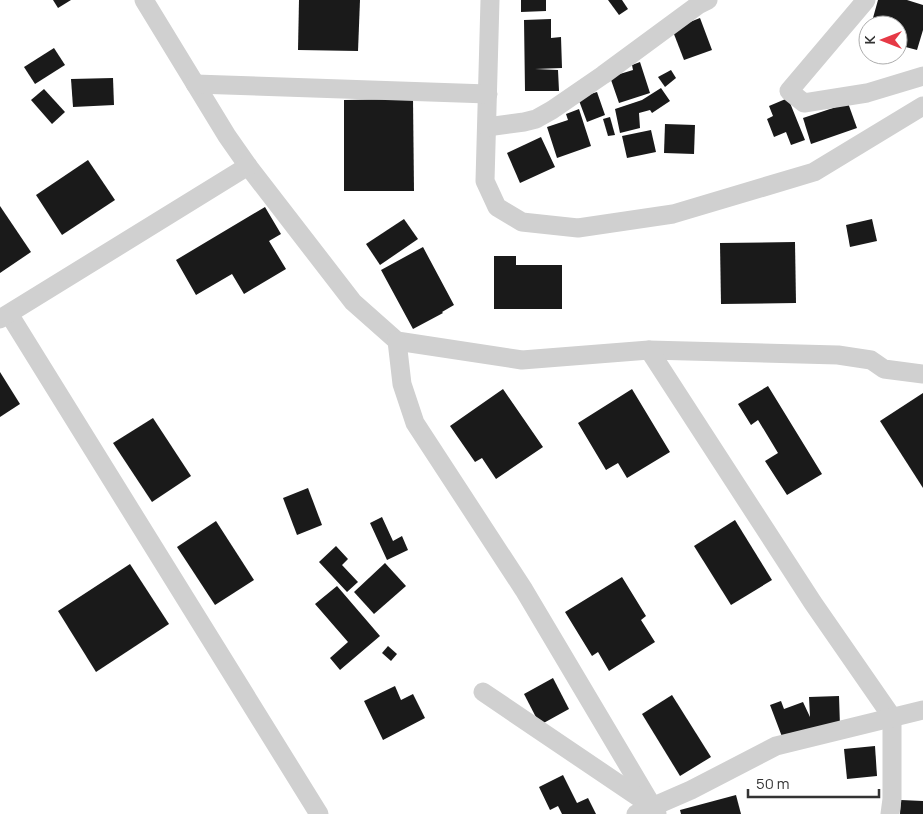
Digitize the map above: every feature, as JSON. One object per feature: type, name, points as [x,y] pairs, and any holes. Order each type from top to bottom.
[{"type":"street","points":[[144,0],[248,166],[353,302],[397,341],[522,360],[649,350],[838,355],[871,360],[884,369],[923,374]]},
{"type":"street","points":[[490,0],[485,181],[497,207],[522,222],[578,228],[673,214],[814,172],[923,106]]},
{"type":"street","points":[[487,127],[530,120],[552,110],[604,75],[698,5],[708,0]]},
{"type":"street","points":[[866,0],[789,91],[804,102],[867,93],[923,76]]},
{"type":"street","points":[[195,84],[488,94]]},
{"type":"street","points":[[248,166],[4,317],[318,814]]},
{"type":"street","points":[[397,341],[402,384],[415,423],[524,590],[649,812]]},
{"type":"street","points":[[649,350],[813,603],[892,717],[892,799],[890,814]]},
{"type":"street","points":[[483,692],[649,812]]},
{"type":"street","points":[[649,812],[776,746],[923,710]]},
{"type":"building","points":[[53,0],[71,0],[58,8]]},
{"type":"building","points":[[299,0],[360,0],[358,51],[298,50]]},
{"type":"building","points":[[521,0],[546,0],[546,11],[521,12]]},
{"type":"building","points":[[608,0],[622,0],[628,9],[619,15]]},
{"type":"building","points":[[878,0],[907,0],[923,5],[923,30],[917,50],[908,48],[908,15],[874,15]]},
{"type":"building","points":[[700,18],[712,50],[684,60],[672,29]]},
{"type":"building","points":[[551,19],[551,38],[561,37],[562,68],[535,69],[558,70],[559,91],[525,91],[524,20]]},
{"type":"building","points":[[54,48],[65,65],[35,84],[24,67]]},
{"type":"building","points":[[640,62],[650,93],[619,103],[610,77],[633,70],[632,65]]},
{"type":"building","points":[[671,70],[676,78],[665,87],[658,77]]},
{"type":"building","points":[[113,78],[114,105],[73,107],[71,79]]},
{"type":"building","points":[[661,88],[670,101],[652,113],[650,110],[639,113],[640,128],[620,133],[615,109],[642,100]]},
{"type":"building","points":[[44,89],[65,112],[52,124],[31,100]]},
{"type":"building","points":[[597,92],[605,115],[587,122],[578,98]]},
{"type":"building","points":[[788,98],[805,140],[791,145],[786,132],[774,137],[767,119],[773,116],[769,106]]},
{"type":"building","points":[[413,99],[414,191],[344,191],[344,100]]},
{"type":"building","points":[[848,103],[857,128],[811,144],[803,118]]},
{"type":"building","points":[[579,109],[591,146],[557,158],[547,127],[568,120],[566,114]]},
{"type":"building","points":[[610,117],[615,135],[608,136],[603,119]]},
{"type":"building","points":[[665,124],[695,125],[694,154],[664,153]]},
{"type":"building","points":[[651,130],[656,152],[627,158],[622,136]]},
{"type":"building","points":[[541,137],[555,167],[520,183],[507,153]]},
{"type":"building","points":[[88,160],[115,200],[62,235],[36,195]]},
{"type":"building","points":[[0,206],[31,252],[0,273]]},
{"type":"building","points":[[265,207],[281,234],[269,241],[286,269],[244,294],[232,274],[196,295],[176,260]]},
{"type":"building","points":[[404,219],[418,239],[380,265],[366,244]]},
{"type":"building","points":[[872,219],[877,241],[850,247],[846,225]]},
{"type":"building","points":[[795,242],[796,303],[721,304],[720,243]]},
{"type":"building","points":[[423,247],[454,305],[413,329],[381,270]]},
{"type":"building","points":[[494,256],[516,256],[516,265],[562,265],[562,309],[494,309]]},
{"type":"building","points":[[0,372],[20,404],[0,417]]},
{"type":"building","points":[[768,386],[822,474],[787,495],[765,461],[778,453],[758,420],[751,425],[738,404]]},
{"type":"building","points":[[503,389],[543,447],[496,479],[482,458],[475,462],[450,426]]},
{"type":"building","points":[[632,389],[670,452],[627,478],[618,463],[606,470],[578,423]]},
{"type":"building","points":[[923,393],[923,488],[880,421]]},
{"type":"building","points":[[153,418],[191,476],[152,502],[113,443]]},
{"type":"building","points":[[308,488],[322,525],[297,535],[283,498]]},
{"type":"building","points":[[382,517],[393,541],[402,536],[408,550],[387,560],[370,523]]},
{"type":"building","points":[[735,520],[772,580],[731,605],[694,546]]},
{"type":"building","points":[[216,521],[254,580],[215,605],[177,547]]},
{"type":"building","points":[[336,546],[348,559],[342,565],[358,582],[347,592],[319,562]]},
{"type":"building","points":[[385,563],[406,586],[374,614],[354,592]]},
{"type":"building","points":[[130,564],[169,624],[96,672],[58,611]]},
{"type":"building","points":[[622,577],[646,616],[641,620],[655,642],[609,671],[598,652],[592,656],[565,612]]},
{"type":"building","points":[[337,586],[380,636],[340,670],[330,658],[348,642],[315,604]]},
{"type":"building","points":[[388,646],[397,654],[391,661],[382,653]]},
{"type":"building","points":[[553,678],[569,709],[540,725],[524,694]]},
{"type":"building","points":[[395,686],[401,700],[413,694],[425,718],[383,740],[364,701]]},
{"type":"building","points":[[672,695],[711,757],[680,776],[642,714]]},
{"type":"building","points":[[839,696],[840,726],[784,742],[770,705],[781,701],[784,709],[803,702],[810,717],[809,697]]},
{"type":"building","points":[[875,746],[877,776],[847,779],[844,749]]},
{"type":"building","points":[[563,775],[577,803],[588,798],[596,814],[562,814],[558,806],[550,810],[539,787]]},
{"type":"building","points":[[736,795],[741,814],[681,814],[680,810]]},
{"type":"building","points":[[901,800],[923,801],[923,814],[900,814]]}]
